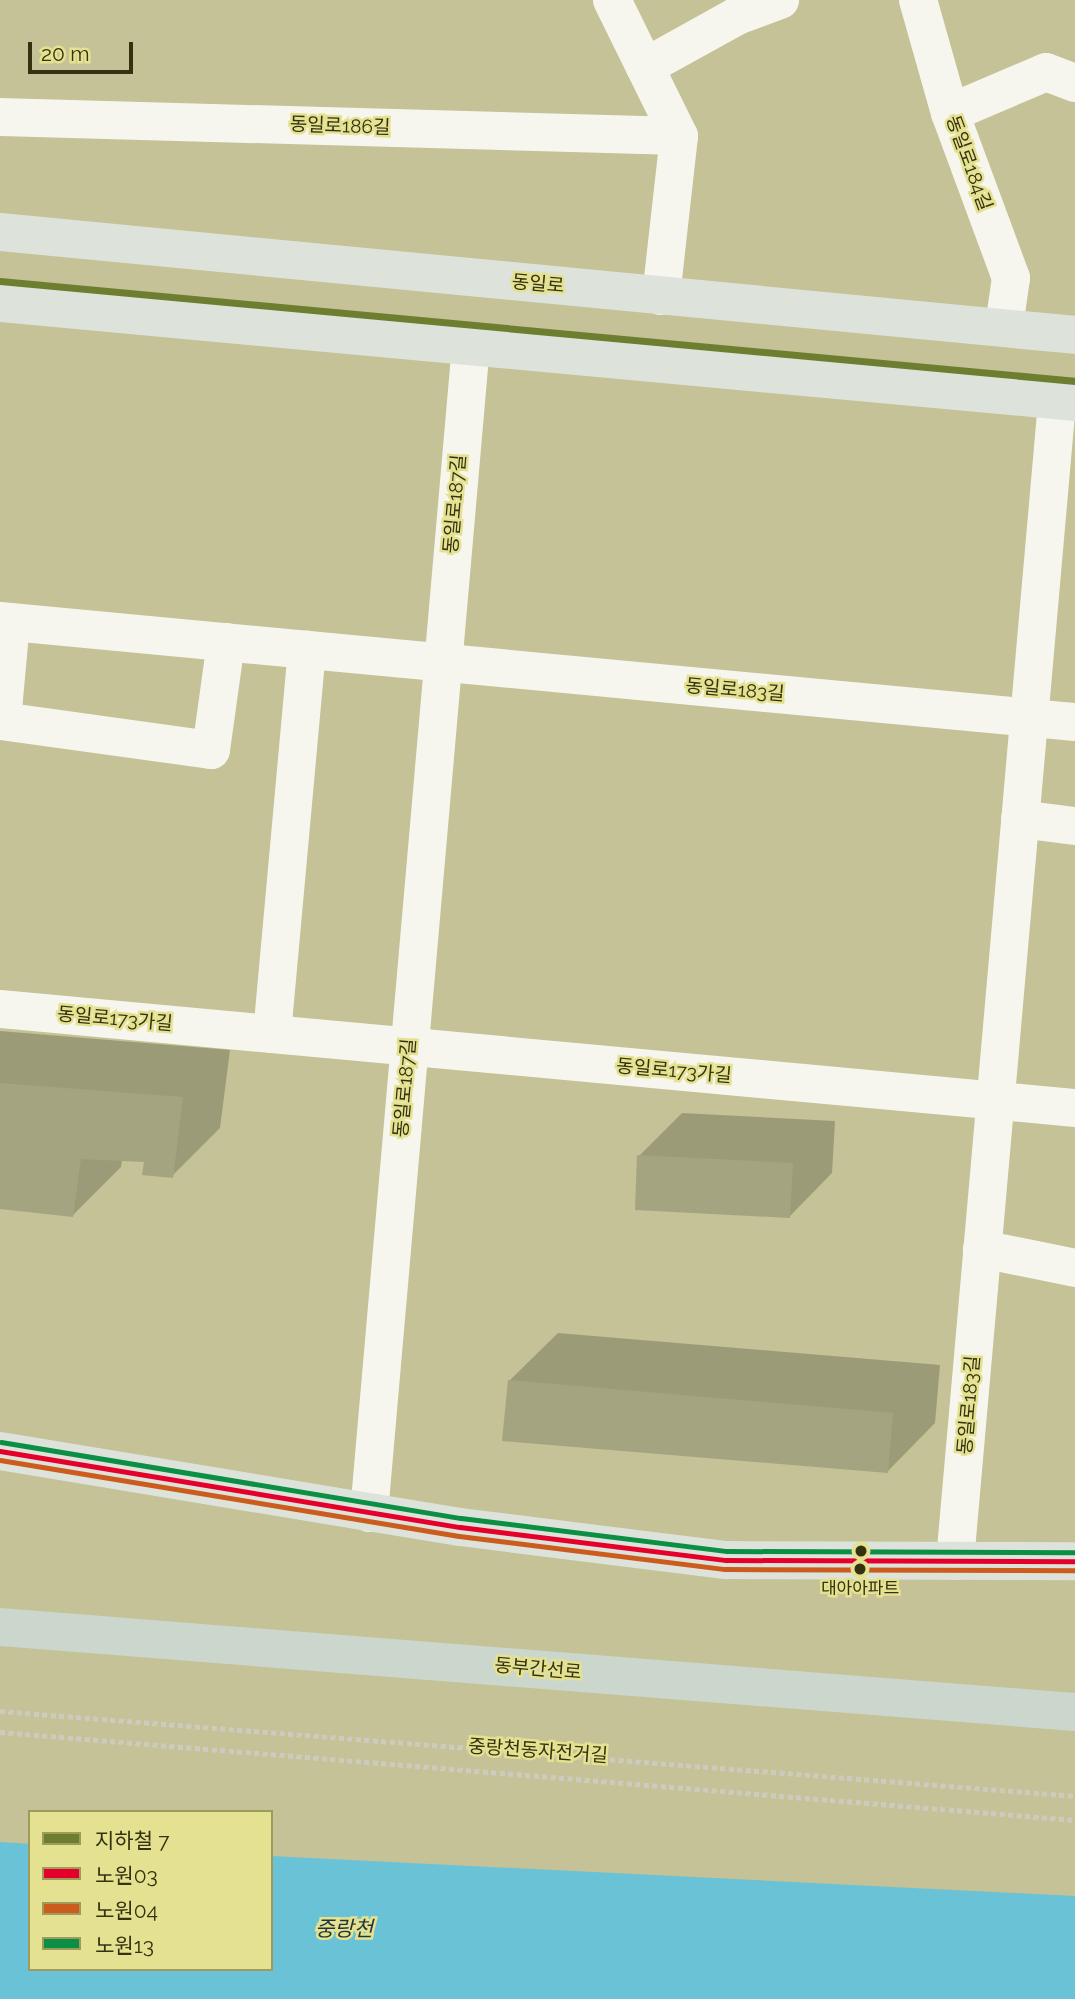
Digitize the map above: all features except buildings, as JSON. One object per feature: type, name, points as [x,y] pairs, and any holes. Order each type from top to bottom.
[{"type":"highway","name":"동부간선로","points":[[0,1627],[1075,1712]]},
{"type":"main road","name":"동일로","points":[[0,232],[1075,335]]},
{"type":"main road","points":[[0,303],[1066,401]]},
{"type":"main road","points":[[0,1451],[369,1513],[726,1560],[1075,1561]]},
{"type":"street","points":[[612,0],[679,136],[661,296]]},
{"type":"street","points":[[645,67],[737,16],[780,0]]},
{"type":"street","name":"동일로184길","points":[[918,0],[950,113],[1010,278],[1003,326]]},
{"type":"street","points":[[950,113],[1046,72],[1075,83]]},
{"type":"street","name":"동일로186길","points":[[0,117],[679,136]]},
{"type":"street","name":"동일로187길","points":[[369,1513],[441,663],[471,345]]},
{"type":"street","name":"동일로183길","points":[[955,1561],[1029,718],[1066,401]]},
{"type":"street","points":[[226,642],[211,750],[2,721],[5,622],[226,642],[441,663]]},
{"type":"street","points":[[272,1034],[307,650]]},
{"type":"street","name":"동일로183길","points":[[441,663],[1029,718]]},
{"type":"street","points":[[1029,718],[1075,722]]},
{"type":"street","points":[[1020,819],[1075,826]]},
{"type":"street","name":"동일로173가길","points":[[0,1009],[1075,1108]]},
{"type":"street","points":[[982,1250],[1075,1268]]},
{"type":"path","name":"중랑천동자전거길","points":[[0,1711],[1075,1796]]},
{"type":"path","points":[[0,1732],[1075,1820]]},
{"type":"water","name":"중랑천","points":[[0,1842],[28,1844],[28,1971],[273,1971],[273,1856],[1075,1896],[1075,1999],[0,1999]]},
{"type":"metro line","name":"7","points":[[0,281],[1075,381]]},
{"type":"transit line","name":"노원13","points":[[1,1442],[461,1518],[727,1551],[1075,1552]]},
{"type":"transit line","name":"노원03","points":[[0,1451],[460,1527],[726,1560],[1075,1561]]},
{"type":"transit line","name":"노원04","points":[[0,1460],[459,1536],[725,1569],[1075,1570]]},
{"type":"place","name":"대아아파트","points":[[860,1569]]}]
